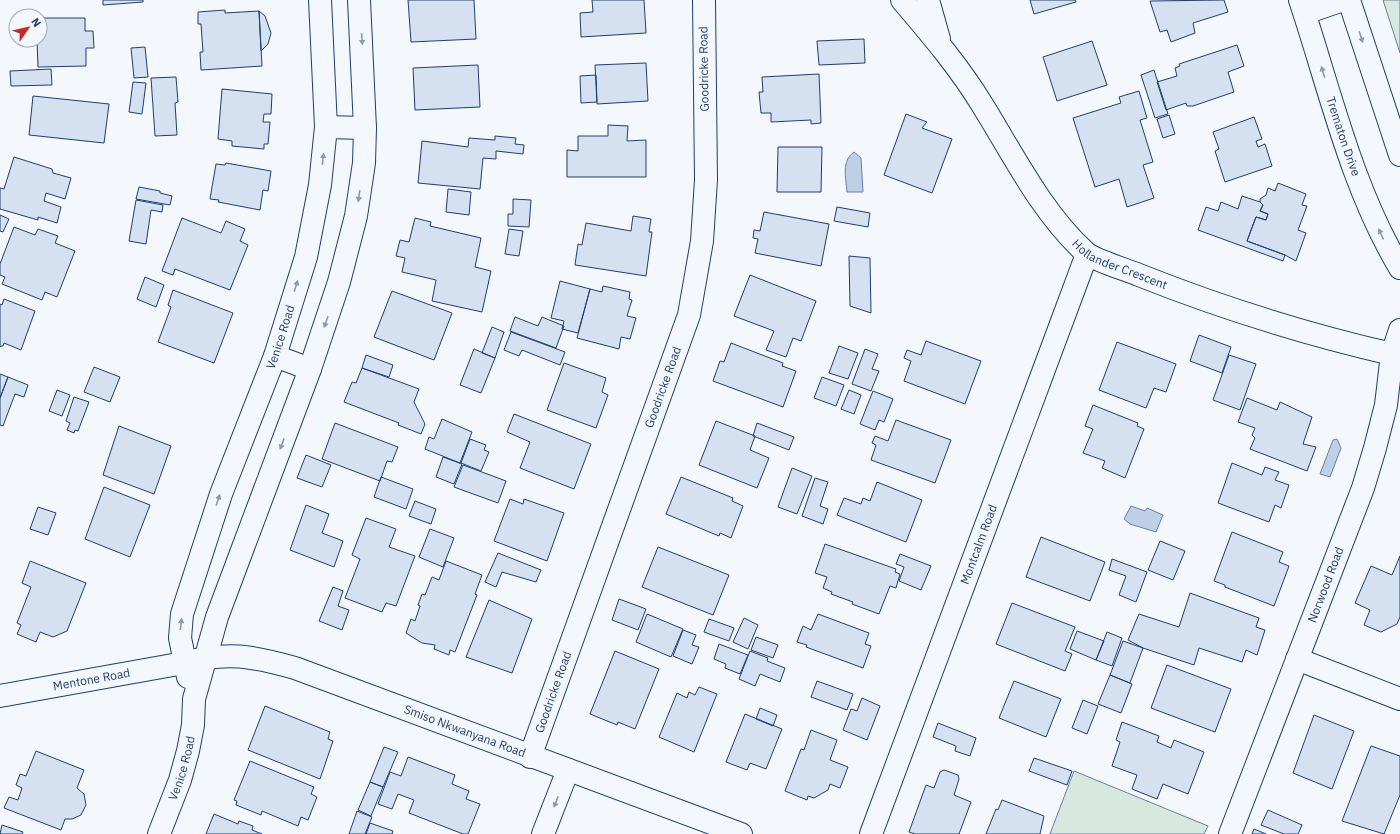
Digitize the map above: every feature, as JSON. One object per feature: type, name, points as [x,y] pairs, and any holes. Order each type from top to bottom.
[{"type":"street","name":"Venice Road","points":[[159,834],[188,751],[193,725],[194,699],[184,663],[180,638],[182,614],[220,494],[275,356],[306,257],[320,185],[326,127],[320,0]]},
{"type":"street","points":[[194,699],[217,617],[310,368],[340,282],[356,216],[364,163],[366,128],[359,0]]},
{"type":"street","name":"Goodricke Road","points":[[530,757],[689,315],[702,241],[706,180],[704,0]]},
{"type":"street","name":"Hollander Crescent","points":[[902,0],[942,46],[982,104],[1049,212],[1087,254],[1188,294],[1260,319],[1325,338],[1392,354]]},
{"type":"street","name":"Hollander Crescent","points":[[928,0],[942,46]]},
{"type":"street","points":[[1302,6],[1343,0]]},
{"type":"street","points":[[1349,0],[1400,155]]},
{"type":"street","name":"Trematon Drive","points":[[1302,6],[1333,107],[1356,172],[1387,246],[1400,268]]},
{"type":"street","points":[[326,127],[366,128]]},
{"type":"street","name":"Montcalm Road","points":[[871,834],[1087,254]]},
{"type":"street","name":"Norwood Road","points":[[1230,834],[1363,488],[1386,405],[1392,354],[1400,330]]},
{"type":"street","points":[[275,356],[310,368]]},
{"type":"street","name":"Smiso Nkwanyana Road","points":[[184,663],[207,657],[237,655],[267,660],[295,668],[530,757],[741,834]]},
{"type":"street","points":[[1298,659],[1400,699]]},
{"type":"street","name":"Mentone Road","points":[[0,696],[184,663]]},
{"type":"street","points":[[543,834],[568,770]]},
{"type":"shaded area","points":[[1383,0],[1400,0],[1400,53]]},
{"type":"shaded area","points":[[1074,771],[1208,826],[1204,834],[1050,834]]},
{"type":"water","points":[[854,152],[861,158],[863,192],[847,192],[845,170],[847,160]]},
{"type":"water","points":[[1337,439],[1341,448],[1330,477],[1320,474],[1333,440]]},
{"type":"water","points":[[1131,506],[1145,511],[1147,508],[1163,515],[1156,532],[1130,524],[1124,519]]},
{"type":"building","points":[[103,0],[143,0],[143,2],[103,5]]},
{"type":"building","points":[[408,0],[474,0],[476,39],[411,42]]},
{"type":"building","points":[[592,0],[644,0],[646,33],[581,37],[580,13],[593,12]]},
{"type":"building","points":[[1030,0],[1075,0],[1076,2],[1034,14]]},
{"type":"building","points":[[1224,0],[1228,12],[1193,23],[1195,33],[1171,42],[1167,30],[1160,32],[1150,1]]},
{"type":"building","points":[[225,10],[225,13],[259,11],[262,66],[201,70],[200,52],[203,52],[201,24],[198,24],[198,12]]},
{"type":"building","points":[[259,11],[265,16],[271,33],[268,44],[261,51]]},
{"type":"building","points":[[48,18],[85,18],[85,31],[93,31],[94,48],[86,48],[86,66],[38,67],[37,48],[48,48]]},
{"type":"building","points":[[864,39],[865,63],[819,65],[817,41]]},
{"type":"building","points":[[1092,41],[1107,85],[1057,101],[1043,57]]},
{"type":"building","points":[[1237,45],[1244,66],[1228,72],[1234,92],[1193,106],[1187,106],[1186,103],[1166,110],[1157,82],[1177,76],[1175,68],[1180,66],[1179,64]]},
{"type":"building","points":[[145,47],[148,77],[134,78],[131,48]]},
{"type":"building","points":[[646,63],[648,101],[597,104],[595,65]]},
{"type":"building","points":[[478,65],[480,107],[415,110],[413,68]]},
{"type":"building","points":[[51,69],[52,85],[11,86],[10,71]]},
{"type":"building","points":[[1154,70],[1168,114],[1155,118],[1141,75]]},
{"type":"building","points":[[819,74],[821,123],[811,124],[811,120],[771,122],[771,113],[761,113],[759,92],[763,92],[762,77]]},
{"type":"building","points":[[596,75],[597,102],[581,103],[580,76]]},
{"type":"building","points":[[176,77],[178,102],[175,103],[177,135],[155,136],[151,78]]},
{"type":"building","points":[[133,82],[146,83],[142,114],[129,112]]},
{"type":"building","points":[[222,89],[272,94],[271,114],[264,114],[263,122],[270,122],[268,144],[264,144],[264,149],[232,146],[232,141],[218,139]]},
{"type":"building","points":[[1139,91],[1147,118],[1140,120],[1153,162],[1143,165],[1154,198],[1127,207],[1119,179],[1095,187],[1073,118],[1121,103],[1119,97]]},
{"type":"building","points":[[33,96],[109,104],[104,143],[29,135]]},
{"type":"building","points":[[906,114],[927,122],[922,128],[952,139],[932,193],[884,175]]},
{"type":"building","points":[[1169,115],[1175,134],[1163,138],[1157,119]]},
{"type":"building","points":[[1254,117],[1262,139],[1256,141],[1258,147],[1265,144],[1272,166],[1225,182],[1215,151],[1219,149],[1213,132]]},
{"type":"building","points":[[608,125],[628,126],[627,141],[646,140],[646,177],[567,177],[567,150],[578,151],[578,136],[608,136]]},
{"type":"building","points":[[495,136],[516,138],[515,144],[524,145],[523,154],[496,151],[496,159],[483,158],[480,189],[418,183],[422,141],[468,147],[469,138],[495,140]]},
{"type":"building","points":[[778,147],[822,147],[821,192],[777,192]]},
{"type":"building","points":[[14,157],[52,169],[53,173],[71,178],[65,199],[46,193],[44,201],[61,207],[57,223],[38,217],[38,220],[0,209],[0,188],[4,189]]},
{"type":"building","points":[[226,163],[271,171],[268,191],[263,190],[260,210],[218,202],[219,200],[210,199],[216,164],[225,165]]},
{"type":"building","points":[[1278,183],[1306,194],[1302,205],[1307,206],[1298,230],[1306,233],[1296,261],[1285,255],[1247,241],[1256,217],[1266,220],[1268,214],[1260,211],[1263,205],[1260,202],[1260,199],[1266,195],[1268,188],[1275,191]]},
{"type":"building","points":[[139,187],[160,191],[160,193],[172,196],[170,205],[136,199]]},
{"type":"building","points":[[448,189],[471,192],[469,215],[446,212]]},
{"type":"building","points":[[1242,196],[1260,202],[1263,205],[1260,211],[1268,214],[1266,220],[1256,217],[1247,241],[1285,255],[1283,261],[1198,230],[1206,207],[1218,211],[1221,202],[1238,209]]},
{"type":"building","points":[[513,199],[531,200],[529,227],[508,226],[508,214],[513,214]]},
{"type":"building","points":[[136,200],[163,205],[162,212],[151,210],[146,244],[129,241]]},
{"type":"building","points":[[837,207],[870,213],[868,227],[834,221]]},
{"type":"building","points":[[764,212],[829,224],[821,266],[755,253],[758,239],[753,238],[754,230],[760,231]]},
{"type":"building","points":[[0,215],[9,219],[3,232],[0,231]]},
{"type":"building","points":[[633,216],[651,219],[649,232],[652,232],[646,276],[575,265],[578,244],[582,245],[586,223],[631,231]]},
{"type":"building","points":[[182,218],[221,233],[226,221],[245,229],[240,241],[248,245],[230,290],[175,269],[173,275],[162,271]]},
{"type":"building","points":[[415,218],[431,222],[430,226],[481,238],[475,267],[491,271],[482,312],[432,301],[436,280],[402,272],[405,258],[396,256],[400,240],[409,242]]},
{"type":"building","points":[[14,227],[35,235],[38,229],[58,236],[55,243],[75,251],[57,297],[45,292],[42,300],[2,284],[5,277],[0,275],[0,264]]},
{"type":"building","points":[[509,229],[523,231],[519,256],[505,254]]},
{"type":"building","points":[[849,256],[870,258],[871,313],[850,306]]},
{"type":"building","points":[[750,275],[816,301],[801,341],[793,338],[786,357],[766,350],[774,331],[734,316]]},
{"type":"building","points":[[145,277],[164,285],[156,307],[137,299]]},
{"type":"building","points":[[560,281],[590,289],[578,333],[562,329],[564,321],[551,318]]},
{"type":"building","points":[[603,286],[630,292],[629,299],[632,300],[627,316],[636,318],[630,339],[621,337],[619,349],[577,338],[590,289],[602,292]]},
{"type":"building","points":[[173,290],[233,313],[214,363],[158,342],[171,307],[168,305]]},
{"type":"building","points":[[392,291],[452,313],[434,360],[374,337]]},
{"type":"building","points":[[4,299],[35,311],[21,350],[4,343],[3,346],[0,347],[0,304],[2,305]]},
{"type":"building","points":[[515,317],[538,326],[542,317],[564,326],[556,348],[510,331]]},
{"type":"building","points":[[492,327],[504,332],[495,358],[482,353]]},
{"type":"building","points":[[511,332],[565,352],[560,365],[522,350],[519,356],[504,350]]},
{"type":"building","points":[[1199,335],[1231,347],[1222,373],[1190,361]]},
{"type":"building","points":[[926,341],[981,361],[965,404],[904,381],[911,361],[904,358],[907,350],[921,355]]},
{"type":"building","points":[[1117,342],[1176,364],[1166,392],[1154,388],[1146,408],[1099,390]]},
{"type":"building","points":[[731,343],[783,363],[782,366],[796,371],[783,407],[713,381],[720,361],[724,362]]},
{"type":"building","points":[[839,346],[858,353],[848,379],[829,373]]},
{"type":"building","points":[[474,349],[495,358],[481,393],[460,385]]},
{"type":"building","points":[[865,349],[878,354],[872,369],[879,371],[871,391],[852,384]]},
{"type":"building","points":[[366,355],[393,365],[389,377],[362,368]]},
{"type":"building","points":[[1229,355],[1256,364],[1240,410],[1213,400]]},
{"type":"building","points":[[564,363],[606,378],[602,392],[608,395],[596,428],[547,410]]},
{"type":"building","points":[[94,367],[120,377],[110,402],[84,392]]},
{"type":"building","points":[[362,368],[419,389],[414,402],[425,424],[421,434],[398,425],[399,423],[344,402],[352,382],[356,383]]},
{"type":"building","points":[[0,374],[8,377],[0,398]]},
{"type":"building","points":[[8,377],[28,385],[24,397],[15,394],[3,426],[0,425],[0,398]]},
{"type":"building","points":[[822,377],[844,385],[836,406],[814,398]]},
{"type":"building","points":[[57,390],[70,395],[62,416],[49,411]]},
{"type":"building","points":[[849,390],[861,395],[854,414],[841,409]]},
{"type":"building","points":[[873,391],[893,399],[884,422],[879,420],[875,430],[860,424]]},
{"type":"building","points":[[74,397],[89,402],[78,431],[75,430],[74,433],[67,430],[70,423],[66,421]]},
{"type":"building","points":[[1247,398],[1277,410],[1280,402],[1312,417],[1303,444],[1316,447],[1307,471],[1250,449],[1255,438],[1252,435],[1255,428],[1238,422]]},
{"type":"building","points":[[1093,405],[1138,423],[1137,426],[1144,429],[1125,478],[1102,468],[1105,461],[1083,453],[1093,429],[1085,426]]},
{"type":"building","points":[[514,414],[591,444],[574,489],[520,468],[530,442],[507,432]]},
{"type":"building","points":[[442,419],[472,432],[460,463],[425,449],[429,437],[434,439]]},
{"type":"building","points":[[896,420],[951,440],[935,483],[871,460],[876,445],[872,443],[875,436],[888,441]]},
{"type":"building","points":[[716,421],[755,436],[750,450],[769,458],[757,488],[699,465]]},
{"type":"building","points":[[335,423],[398,447],[392,462],[387,461],[380,481],[322,459]]},
{"type":"building","points":[[757,423],[794,437],[789,450],[753,436]]},
{"type":"building","points":[[119,426],[171,446],[154,494],[103,475]]},
{"type":"building","points":[[470,439],[486,445],[484,450],[489,452],[481,471],[461,463]]},
{"type":"building","points":[[306,455],[331,465],[322,487],[297,478]]},
{"type":"building","points":[[443,457],[462,464],[454,484],[436,477]]},
{"type":"building","points":[[1232,463],[1262,475],[1265,467],[1279,472],[1275,480],[1289,485],[1281,508],[1275,505],[1269,522],[1218,503]]},
{"type":"building","points":[[463,465],[506,481],[498,503],[454,487]]},
{"type":"building","points":[[792,468],[812,476],[797,514],[778,507]]},
{"type":"building","points":[[381,477],[413,489],[406,509],[374,497]]},
{"type":"building","points":[[681,477],[733,498],[732,501],[743,506],[731,538],[720,533],[719,536],[666,514]]},
{"type":"building","points":[[815,478],[828,482],[820,506],[828,509],[823,524],[802,516]]},
{"type":"building","points":[[877,482],[922,500],[906,542],[837,515],[844,498],[861,504],[863,498],[870,501]]},
{"type":"building","points":[[104,487],[150,505],[130,557],[85,539]]},
{"type":"building","points":[[510,499],[523,504],[524,499],[564,513],[547,561],[494,541]]},
{"type":"building","points":[[415,501],[436,509],[431,524],[409,516]]},
{"type":"building","points":[[306,505],[329,514],[322,533],[343,541],[334,567],[290,550]]},
{"type":"building","points":[[38,507],[56,513],[48,535],[30,529]]},
{"type":"building","points":[[366,518],[396,529],[389,547],[415,556],[396,606],[386,603],[382,612],[345,598],[360,559],[352,555]]},
{"type":"building","points":[[430,529],[454,538],[443,567],[419,557]]},
{"type":"building","points":[[1232,532],[1283,552],[1279,562],[1289,566],[1274,606],[1225,587],[1225,585],[1214,581]]},
{"type":"building","points":[[1041,537],[1105,562],[1090,601],[1026,577]]},
{"type":"building","points":[[1160,541],[1185,551],[1173,580],[1148,570]]},
{"type":"building","points":[[825,544],[896,569],[895,572],[900,574],[896,588],[890,586],[879,614],[852,604],[853,602],[831,594],[832,592],[823,588],[827,577],[815,573]]},
{"type":"building","points":[[658,547],[729,575],[713,615],[642,587]]},
{"type":"building","points":[[498,553],[541,570],[536,582],[502,572],[496,587],[485,582]]},
{"type":"building","points":[[900,554],[931,566],[921,590],[899,581],[904,567],[896,564]]},
{"type":"building","points":[[1400,556],[1400,617],[1397,624],[1381,632],[1364,625],[1370,610],[1355,603],[1371,566],[1392,575]]},
{"type":"building","points":[[1112,559],[1147,572],[1136,602],[1119,595],[1126,576],[1109,570]]},
{"type":"building","points":[[30,561],[86,583],[67,631],[53,637],[40,632],[36,642],[17,634],[21,625],[17,623],[31,587],[22,583]]},
{"type":"building","points":[[446,561],[482,575],[475,594],[477,595],[455,652],[450,650],[449,655],[434,649],[435,645],[422,643],[406,633],[411,619],[415,621],[422,594],[425,595],[432,577],[439,580]]},
{"type":"building","points":[[333,587],[343,591],[338,606],[349,610],[342,630],[319,621]]},
{"type":"building","points":[[1190,593],[1259,618],[1256,627],[1265,630],[1257,655],[1246,650],[1242,662],[1199,648],[1194,665],[1143,648],[1128,640],[1139,614],[1179,627]]},
{"type":"building","points":[[619,599],[646,609],[638,630],[612,620]]},
{"type":"building","points":[[489,600],[532,619],[512,673],[466,657]]},
{"type":"building","points":[[1012,603],[1075,627],[1065,651],[1072,654],[1065,671],[996,644]]},
{"type":"building","points":[[647,614],[683,629],[671,657],[636,642]]},
{"type":"building","points":[[818,614],[869,633],[865,644],[871,646],[863,668],[806,647],[807,645],[797,642],[803,626],[811,630]]},
{"type":"building","points":[[744,618],[758,625],[748,649],[733,642]]},
{"type":"building","points":[[709,619],[734,628],[729,641],[704,632]]},
{"type":"building","points":[[683,630],[696,635],[692,645],[699,647],[692,664],[673,656]]},
{"type":"building","points":[[1077,631],[1104,641],[1096,660],[1070,649]]},
{"type":"building","points":[[1107,632],[1122,638],[1112,666],[1096,660]]},
{"type":"building","points":[[756,637],[778,645],[773,658],[751,650]]},
{"type":"building","points":[[1123,641],[1143,648],[1130,683],[1110,675]]},
{"type":"building","points":[[719,644],[748,655],[740,674],[725,668],[726,664],[714,659]]},
{"type":"building","points":[[615,651],[659,669],[635,729],[618,722],[617,725],[590,714]]},
{"type":"building","points":[[750,651],[768,658],[767,661],[785,668],[780,682],[760,674],[755,686],[739,679]]},
{"type":"building","points":[[1167,665],[1231,689],[1215,732],[1151,708]]},
{"type":"building","points":[[1110,675],[1132,684],[1121,713],[1098,704]]},
{"type":"building","points":[[817,681],[853,694],[847,710],[811,697]]},
{"type":"building","points":[[1014,681],[1061,699],[1046,737],[999,718]]},
{"type":"building","points":[[699,687],[717,694],[694,752],[659,737],[677,693],[687,698],[689,692],[695,695]]},
{"type":"building","points":[[862,698],[880,706],[867,740],[843,730],[851,709],[857,711]]},
{"type":"building","points":[[1083,700],[1098,706],[1087,734],[1072,728]]},
{"type":"building","points":[[265,706],[330,732],[328,739],[333,741],[320,779],[248,750]]},
{"type":"building","points":[[760,708],[777,715],[773,726],[756,719]]},
{"type":"building","points":[[745,714],[782,729],[766,769],[750,763],[747,770],[726,762]]},
{"type":"building","points":[[1314,715],[1354,731],[1332,789],[1293,773]]},
{"type":"building","points":[[1122,722],[1159,736],[1157,742],[1171,748],[1174,740],[1204,752],[1188,794],[1163,784],[1157,799],[1132,789],[1137,775],[1112,766],[1120,742],[1116,740]]},
{"type":"building","points":[[938,723],[976,738],[970,756],[955,751],[956,746],[933,737]]},
{"type":"building","points":[[811,730],[837,740],[830,760],[848,767],[840,788],[830,784],[828,790],[814,798],[808,796],[807,800],[785,791],[801,749],[804,750]]},
{"type":"building","points":[[1371,746],[1400,756],[1400,795],[1384,834],[1342,821]]},
{"type":"building","points":[[384,747],[398,752],[383,787],[370,782]]},
{"type":"building","points":[[36,751],[84,770],[77,788],[84,794],[86,805],[81,815],[72,819],[65,819],[61,830],[4,808],[9,797],[18,800],[22,788],[16,785],[20,774],[26,776]]},
{"type":"building","points":[[408,757],[455,775],[452,784],[469,791],[466,799],[480,804],[468,834],[463,834],[409,813],[414,800],[398,794],[392,809],[378,804],[390,772],[401,776]]},
{"type":"building","points":[[1034,758],[1072,771],[1067,785],[1029,771]]},
{"type":"building","points":[[250,761],[314,787],[311,794],[317,797],[308,820],[301,817],[298,826],[262,811],[261,815],[236,805],[237,801],[234,800]]},
{"type":"building","points":[[944,770],[958,775],[959,779],[954,795],[971,802],[959,834],[915,834],[909,832],[926,785],[934,788],[940,772]]},
{"type":"building","points":[[370,782],[383,787],[371,816],[358,810]]},
{"type":"building","points":[[1002,800],[1044,816],[1040,834],[986,834],[996,809],[998,810]]},
{"type":"building","points":[[1268,810],[1302,825],[1298,834],[1284,834],[1261,825]]},
{"type":"building","points":[[357,811],[372,817],[365,834],[349,834]]},
{"type":"building","points":[[214,814],[238,824],[239,821],[253,826],[252,830],[262,834],[206,834]]},
{"type":"building","points":[[370,823],[393,831],[392,834],[366,834]]},
{"type":"building","points":[[2,825],[23,832],[22,834],[0,834]]},
{"type":"building","points":[[1254,829],[1266,834],[1252,834]]}]
